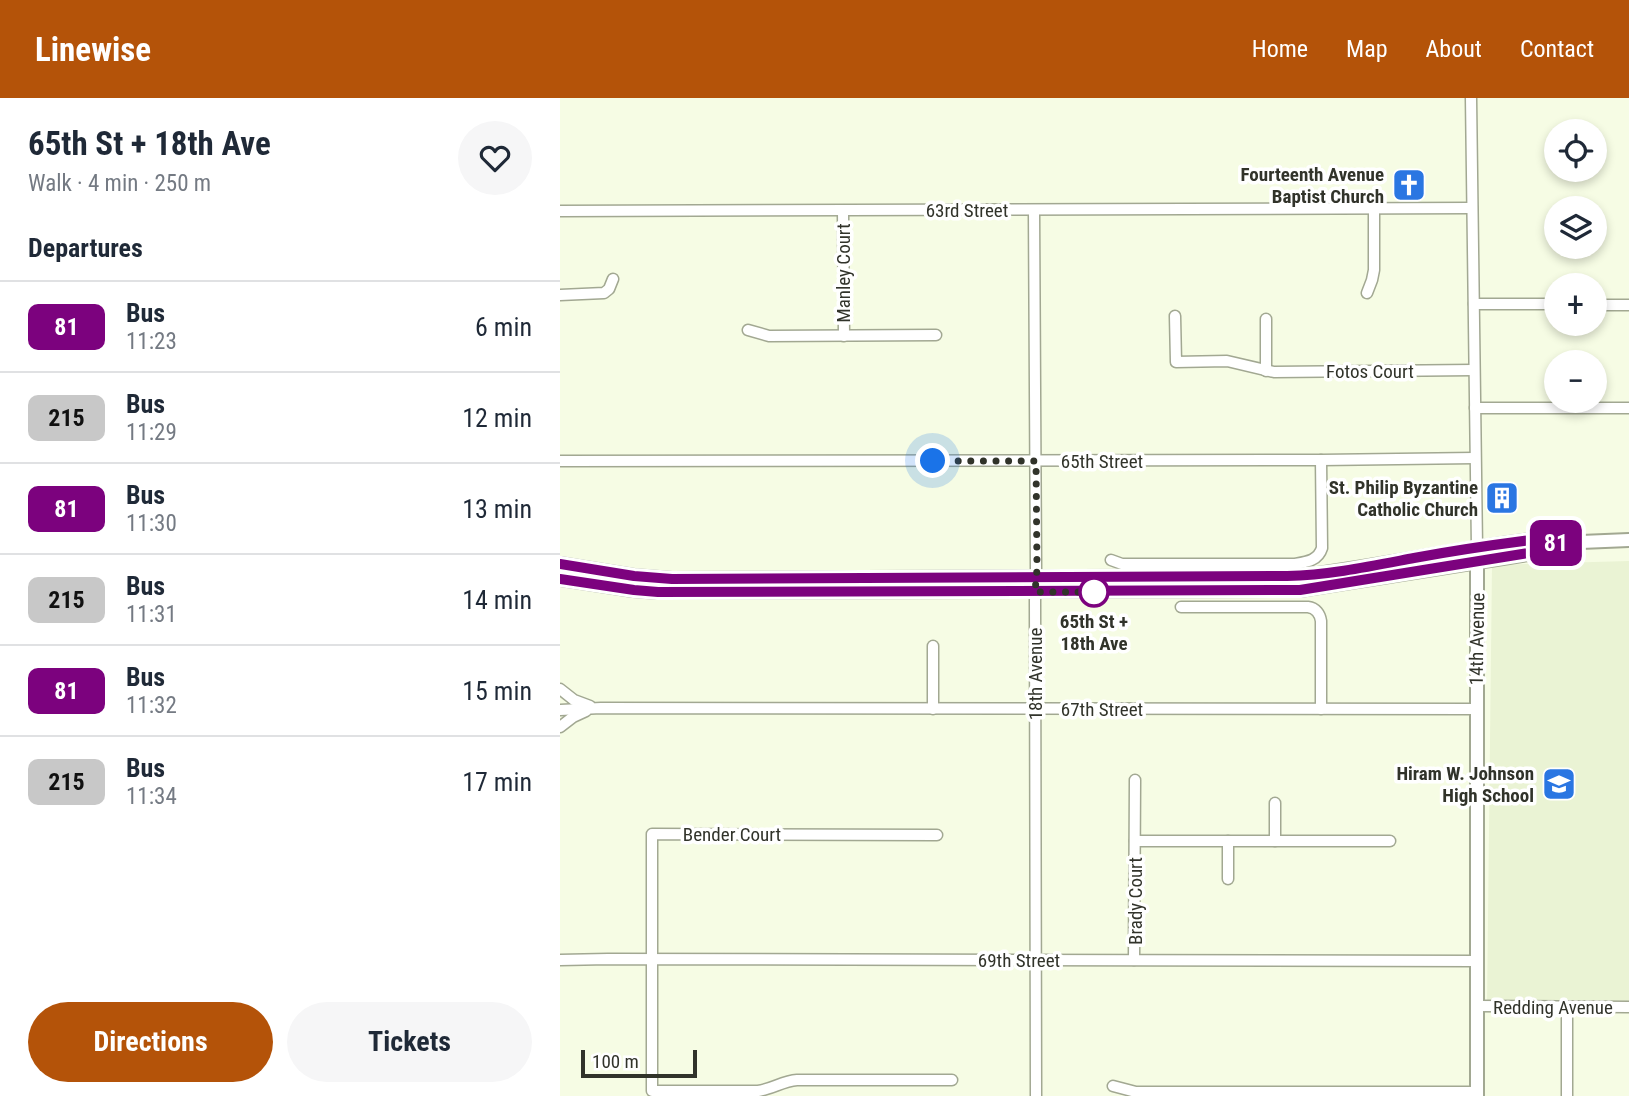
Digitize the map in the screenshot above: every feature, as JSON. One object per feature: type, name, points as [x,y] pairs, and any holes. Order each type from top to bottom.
[{"type":"main road","points":[[560,564],[672,579],[1302,576],[1540,539],[1557,543],[1629,540]]},
{"type":"main road","points":[[560,579],[658,592],[1300,590],[1541,551],[1557,543]]},
{"type":"main road","name":"14th Avenue","points":[[1477,548],[1477,1094]]},
{"type":"street","name":"14th Avenue","points":[[1471,98],[1477,548]]},
{"type":"street","name":"63rd Street","points":[[560,211],[1472,208]]},
{"type":"street","points":[[1367,293],[1374,270],[1374,209]]},
{"type":"street","name":"18th Avenue","points":[[1034,210],[1035,1096]]},
{"type":"street","name":"Manley Court","points":[[843,211],[844,336]]},
{"type":"street","points":[[560,295],[604,293],[613,279]]},
{"type":"street","points":[[1474,304],[1544,304]]},
{"type":"street","points":[[1607,305],[1629,305]]},
{"type":"street","name":"Fotos Court","points":[[1175,316],[1176,362],[1227,361],[1266,371],[1475,370]]},
{"type":"street","points":[[1266,319],[1266,371]]},
{"type":"street","name":"Manley Court","points":[[748,330],[769,336],[936,335]]},
{"type":"street","points":[[1475,408],[1629,408]]},
{"type":"street","name":"65th Street","points":[[560,461],[1475,458]]},
{"type":"street","points":[[1111,560],[1122,564],[1294,564],[1315,559],[1322,548],[1321,460]]},
{"type":"street","points":[[1181,607],[1308,607],[1316,610],[1321,621],[1321,709]]},
{"type":"street","points":[[933,646],[933,709]]},
{"type":"street","name":"67th Street","points":[[560,689],[574,700],[601,708]]},
{"type":"street","name":"67th Street","points":[[560,727],[583,712],[601,708]]},
{"type":"street","name":"67th Street","points":[[560,710],[1477,709]]},
{"type":"street","name":"Brady Court","points":[[1134,961],[1135,780]]},
{"type":"street","points":[[1275,803],[1275,841]]},
{"type":"street","name":"Bender Court","points":[[652,959],[652,834],[937,835]]},
{"type":"street","name":"Brady Court","points":[[1135,841],[1390,841]]},
{"type":"street","points":[[1228,841],[1228,879]]},
{"type":"street","points":[[652,959],[652,1091],[758,1091],[782,1082],[797,1080],[952,1080]]},
{"type":"street","name":"69th Street","points":[[560,960],[1477,961]]},
{"type":"street","name":"Redding Avenue","points":[[1477,1006],[1629,1007]]},
{"type":"street","points":[[1567,1007],[1567,1096]]},
{"type":"street","points":[[1113,1086],[1136,1092],[1477,1094]]},
{"type":"shaded area","name":"Hiram W. Johnson High School","points":[[1629,561],[1629,1004],[1487,1006],[1492,565]]},
{"type":"bus line","name":"81","points":[[560,564],[672,579],[1302,576],[1531,540],[1557,543],[1541,551],[1300,590],[658,592],[560,579]]},
{"type":"place","name":"Fourteenth Avenue Baptist Church","points":[[1409,185]]},
{"type":"place","name":"St. Philip Byzantine Catholic Church","points":[[1502,498]]},
{"type":"place","name":"65th St + 18th Ave","points":[[1094,592]]},
{"type":"place","name":"Hiram W. Johnson High School","points":[[1559,784]]},
{"type":"route","points":[[933,461],[1036,461],[1035,592],[1094,592]]}]
